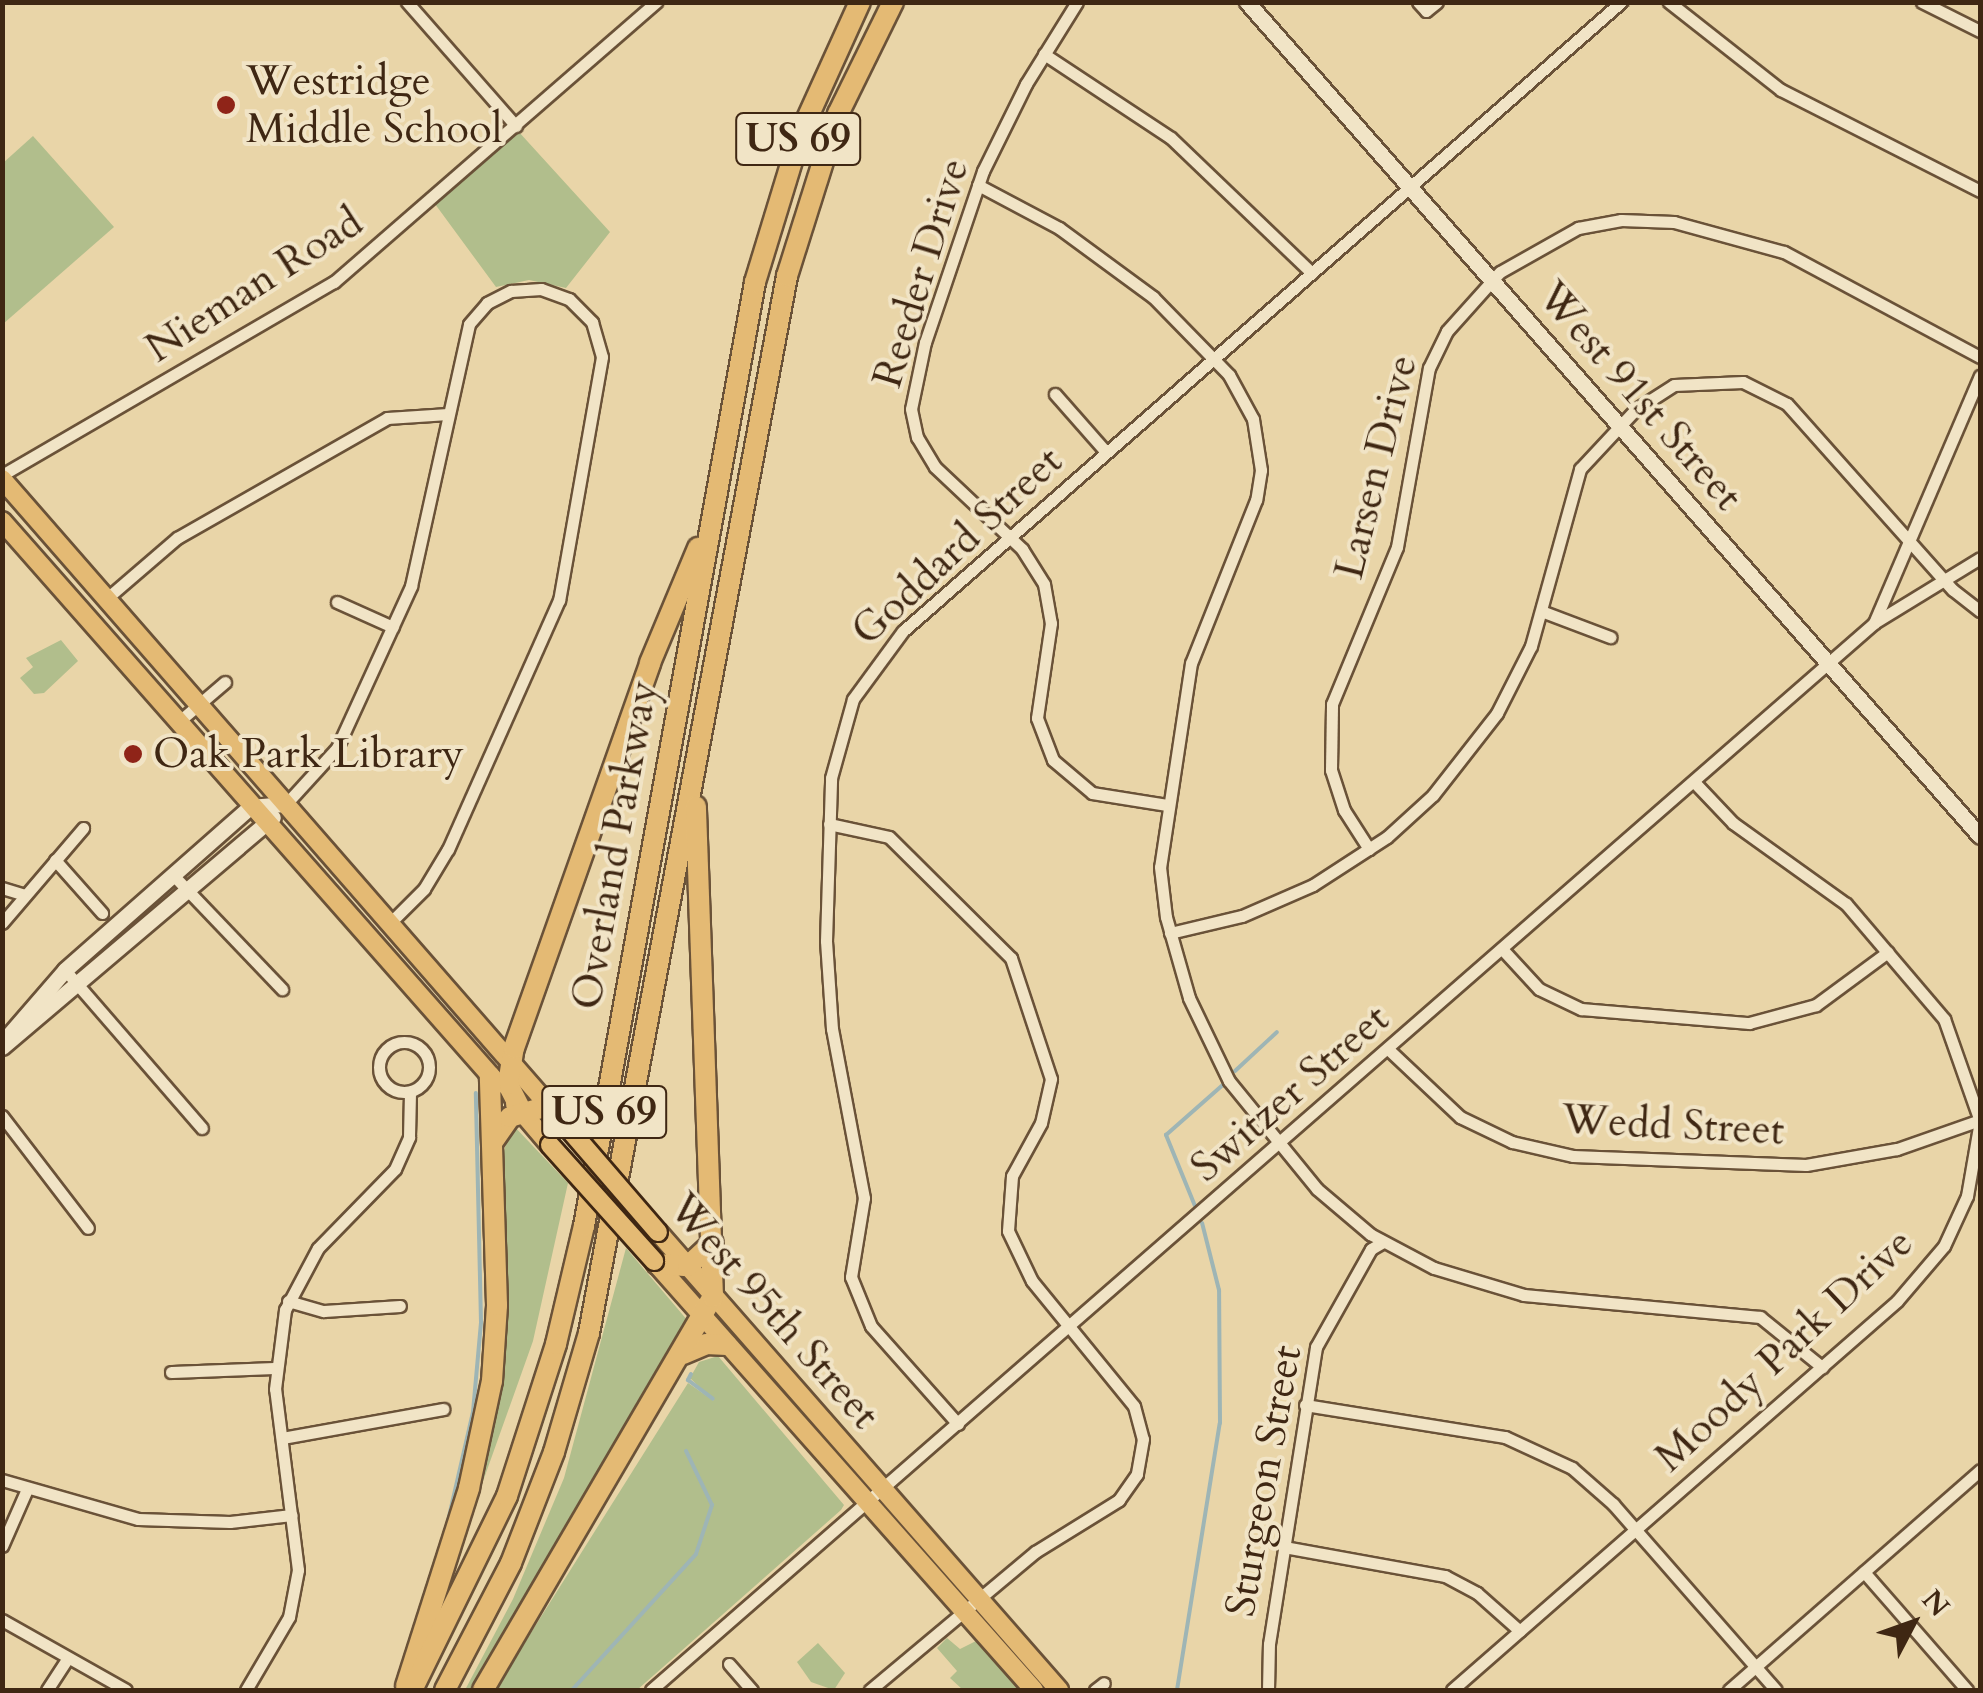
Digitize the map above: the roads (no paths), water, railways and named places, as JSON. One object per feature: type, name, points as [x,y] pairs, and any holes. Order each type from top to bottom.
[{"type":"highway","name":"Overland Parkway","points":[[412,1690],[506,1496],[556,1344],[584,1226],[714,509],[770,226],[824,71],[860,2]]},
{"type":"highway","name":"Overland Parkway","points":[[445,1690],[511,1562],[573,1392],[610,1240],[798,230],[838,114],[893,2]]},
{"type":"highway","points":[[521,1110],[508,1084],[511,1060],[650,663],[714,509]]},
{"type":"highway","points":[[482,1690],[704,1319],[714,1296],[694,775]]},
{"type":"highway","points":[[404,1690],[487,1415],[496,1350],[490,1076]]},
{"type":"highway","points":[[494,1140],[521,1110],[552,1110]]},
{"type":"highway","points":[[655,1263],[688,1266],[714,1243]]},
{"type":"highway","points":[[683,1354],[706,1344],[727,1346]]},
{"type":"main road","name":"West 95th Street","points":[[2,478],[882,1489],[1034,1690]]},
{"type":"main road","name":"West 95th Street","points":[[2,522],[866,1503],[1059,1690]]},
{"type":"street","points":[[408,2],[516,126]]},
{"type":"street","name":"Nieman Road","points":[[2,478],[334,282],[656,2]]},
{"type":"street","name":"Reeder Drive","points":[[1077,2],[1044,54],[978,185],[914,377],[911,409],[917,437],[935,467],[1010,537],[1033,564],[1050,603],[1050,640],[1036,707],[1052,760],[1092,793],[1167,805]]},
{"type":"street","name":"West 91st Street","points":[[1247,2],[1980,836]]},
{"type":"street","name":"Goddard Street","points":[[958,1424],[871,1326],[851,1277],[864,1198],[828,1002],[829,824],[837,745],[867,674],[903,631],[1621,2]]},
{"type":"street","points":[[1669,2],[1781,90],[1980,191]]},
{"type":"street","points":[[1922,2],[1980,32]]},
{"type":"street","points":[[1044,54],[1171,138],[1312,273]]},
{"type":"street","points":[[978,185],[1110,262],[1214,359],[1253,419],[1260,480],[1191,663],[1160,867],[1170,933],[1189,998],[1223,1072],[1278,1146],[1317,1189],[1382,1242],[1434,1268],[1524,1295],[1760,1317],[1822,1366]]},
{"type":"street","name":"Larsen Drive","points":[[1369,849],[1344,810],[1331,770],[1332,704],[1397,547],[1429,368],[1447,332],[1491,280],[1525,253],[1578,228],[1621,220],[1674,222],[1784,252],[1980,357]]},
{"type":"street","points":[[2,1045],[79,986],[266,824],[336,748],[419,564],[463,337],[478,310],[527,288],[570,299],[592,322],[602,357],[559,600],[448,850],[424,888],[391,922]]},
{"type":"street","points":[[1874,624],[1980,376]]},
{"type":"street","points":[[1170,933],[1284,899],[1369,849],[1423,805],[1468,753],[1520,670],[1544,612],[1576,479],[1619,426],[1649,399],[1691,380],[1756,386],[1807,424],[1945,580],[1980,611]]},
{"type":"street","name":"Goddard Street","points":[[1055,394],[1106,452]]},
{"type":"street","points":[[106,598],[187,532],[387,418],[448,414]]},
{"type":"street","name":"Switzer Street","points":[[651,1690],[1874,624],[1980,558]]},
{"type":"street","points":[[337,602],[393,627]]},
{"type":"street","points":[[1544,612],[1610,637]]},
{"type":"street","points":[[177,723],[225,682]]},
{"type":"street","name":"Moody Park Drive","points":[[1452,1690],[1914,1284],[1944,1246],[1968,1196],[1980,1120],[1944,1019],[1825,885],[1743,830],[1696,783]]},
{"type":"street","points":[[2,1045],[65,970],[250,807],[286,804]]},
{"type":"street","points":[[829,824],[889,837],[1011,958],[1050,1079],[1040,1123],[1012,1176],[1008,1231],[1023,1270],[1134,1406],[1143,1439],[1137,1474],[1119,1500],[1034,1552],[870,1690]]},
{"type":"street","points":[[2,923],[82,828]]},
{"type":"street","points":[[55,860],[102,913]]},
{"type":"street","points":[[173,875],[282,989]]},
{"type":"street","points":[[2,888],[25,895]]},
{"type":"street","points":[[1503,950],[1539,989],[1581,1009],[1750,1023],[1816,1006],[1888,952]]},
{"type":"street","points":[[65,970],[202,1128]]},
{"type":"street","points":[[246,1690],[279,1640],[295,1593],[292,1515],[275,1368],[288,1301],[318,1248],[395,1169],[408,1137],[410,1092],[429,1075],[428,1057],[416,1044],[398,1042],[381,1057],[380,1073],[394,1091],[410,1092]]},
{"type":"street","name":"Wedd Street","points":[[1389,1050],[1460,1116],[1512,1142],[1573,1156],[1806,1165],[1897,1149],[1980,1120]]},
{"type":"street","points":[[2,1116],[88,1228]]},
{"type":"street","name":"Sturgeon Street","points":[[1268,1690],[1305,1405],[1325,1324],[1371,1249],[1382,1242]]},
{"type":"street","points":[[288,1301],[324,1311],[400,1306]]},
{"type":"street","points":[[171,1372],[275,1368]]},
{"type":"street","points":[[1305,1405],[1474,1430],[1538,1449],[1592,1482],[1776,1690]]},
{"type":"street","points":[[282,1438],[443,1409]]},
{"type":"street","points":[[1729,1690],[1976,1474],[1980,1489]]},
{"type":"street","points":[[2,1480],[103,1513],[164,1522],[292,1515]]},
{"type":"street","points":[[2,1546],[27,1489]]},
{"type":"street","points":[[1284,1547],[1446,1576],[1478,1593],[1520,1632]]},
{"type":"street","points":[[1864,1572],[1967,1690]]},
{"type":"street","points":[[2,1620],[66,1660],[126,1690]]},
{"type":"street","points":[[47,1690],[66,1660]]},
{"type":"street","points":[[728,1664],[752,1690]]},
{"type":"waterway","points":[[1235,1071],[1277,1032]]},
{"type":"waterway","points":[[1195,1206],[1166,1135],[1225,1083]]},
{"type":"waterway","points":[[448,1521],[473,1412],[481,1322],[476,1093]]},
{"type":"waterway","points":[[1177,1690],[1220,1423],[1219,1290],[1202,1223]]},
{"type":"waterway","points":[[691,1374],[688,1380],[713,1399]]},
{"type":"waterway","points":[[572,1690],[696,1554],[712,1505],[686,1451]]},
{"type":"place","name":"Westridge Middle School","points":[[226,105]]},
{"type":"place","name":"Oak Park Library","points":[[133,754]]}]
